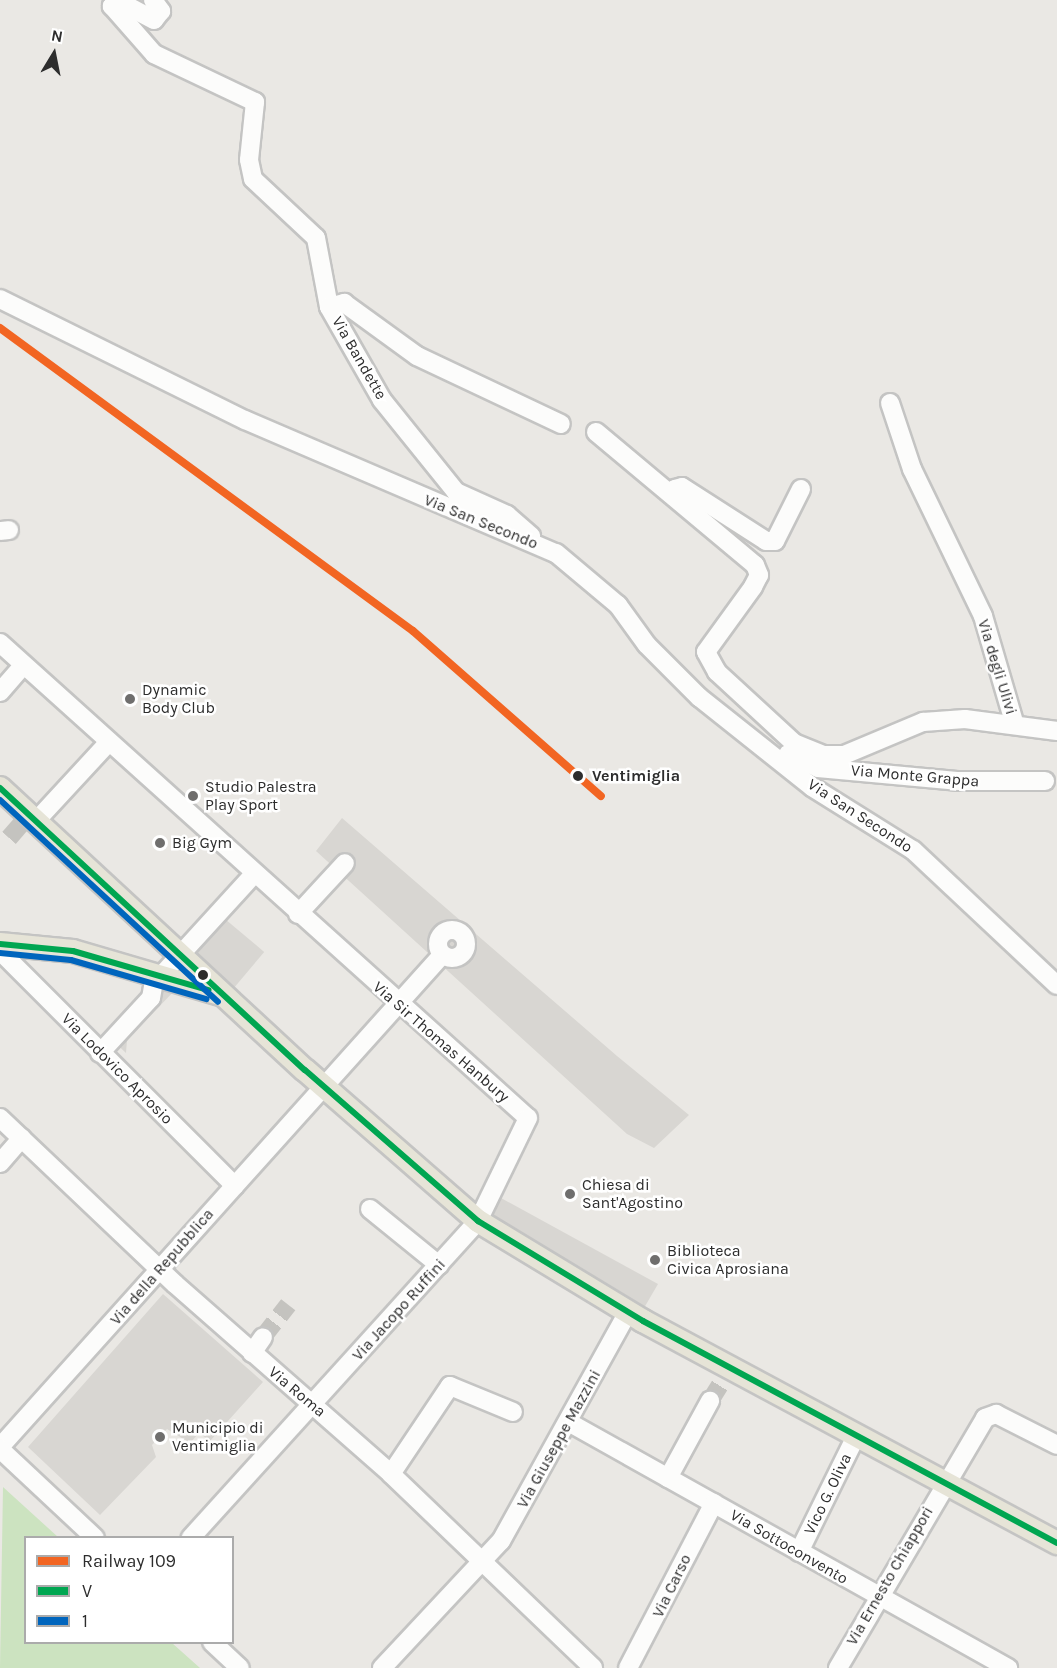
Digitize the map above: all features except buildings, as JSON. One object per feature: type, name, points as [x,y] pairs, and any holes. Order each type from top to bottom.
[{"type":"main road","points":[[0,788],[29,820],[324,1087],[478,1221],[726,1374],[856,1437],[1057,1543]]},
{"type":"main road","points":[[0,944],[73,951],[224,995]]},
{"type":"street","name":"Via Bandette","points":[[153,0],[160,11],[154,20],[119,1],[112,6],[154,54],[255,102],[249,160],[253,179],[316,238],[329,307],[382,400],[456,492],[518,521],[533,539]]},
{"type":"street","name":"Via San Secondo","points":[[0,299],[34,320],[387,485],[533,539],[618,605],[675,675],[788,753],[913,850],[1057,985]]},
{"type":"street","points":[[329,307],[344,303],[417,356],[561,424]]},
{"type":"street","name":"Via degli Ulivi","points":[[788,753],[844,755],[923,722],[1014,722],[983,616],[912,469],[890,403]]},
{"type":"street","points":[[596,432],[755,565],[759,575],[706,652],[717,672],[788,753]]},
{"type":"street","points":[[676,497],[675,489],[682,487],[766,541],[775,541],[801,489]]},
{"type":"street","points":[[0,643],[107,744],[29,820]]},
{"type":"street","points":[[0,692],[23,666]]},
{"type":"street","points":[[1014,722],[1057,731]]},
{"type":"street","name":"Via Sir Thomas Hanbury","points":[[107,744],[528,1118],[478,1221]]},
{"type":"street","name":"Via Monte Grappa","points":[[788,753],[818,768],[959,782],[1045,781]]},
{"type":"street","points":[[298,914],[345,863]]},
{"type":"street","points":[[100,1053],[151,998],[158,976],[182,957],[254,874]]},
{"type":"street","name":"Via Lodovico Aprosio","points":[[0,951],[235,1186]]},
{"type":"street","name":"Via della Repubblica","points":[[0,1448],[442,955]]},
{"type":"street","name":"Via Roma","points":[[0,1118],[160,1270],[252,1353],[315,1402],[593,1668]]},
{"type":"street","points":[[0,1163],[22,1138]]},
{"type":"street","points":[[370,1209],[439,1265]]},
{"type":"street","name":"Via Jacopo Ruffini","points":[[193,1536],[478,1221]]},
{"type":"street","name":"Via Giuseppe Mazzini","points":[[382,1668],[501,1541],[570,1423],[628,1312]]},
{"type":"street","points":[[252,1353],[263,1337]]},
{"type":"street","points":[[391,1474],[450,1386],[513,1412]]},
{"type":"street","points":[[668,1478],[710,1401]]},
{"type":"street","name":"Via Ernesto Chiappori","points":[[838,1668],[942,1484],[985,1418],[996,1414],[1057,1446]]},
{"type":"street","name":"Via Sottoconvento","points":[[570,1423],[877,1596],[894,1600],[1008,1668]]},
{"type":"street","name":"Vico G. Oliva","points":[[799,1552],[856,1437]]},
{"type":"street","points":[[0,1448],[93,1536]]},
{"type":"street","name":"Via Carso","points":[[628,1668],[714,1503]]},
{"type":"street","points":[[214,1644],[240,1668]]},
{"type":"green space","points":[[3,1487],[57,1536],[24,1536],[24,1644],[173,1644],[200,1668],[0,1668]]},
{"type":"shaded area","points":[[342,818],[617,1056],[689,1115],[654,1148],[627,1134],[316,851]]},
{"type":"shaded area","points":[[219,914],[264,952],[228,996],[182,958]]},
{"type":"shaded area","points":[[146,987],[178,987],[127,1040],[126,1053],[105,1033]]},
{"type":"shaded area","points":[[501,1198],[658,1284],[644,1308],[488,1216]]},
{"type":"shaded area","points":[[163,1294],[263,1382],[210,1441],[199,1433],[190,1443],[167,1429],[152,1445],[156,1457],[100,1515],[28,1447]]},
{"type":"tunnel","points":[[9,838],[22,823]]},
{"type":"tunnel","points":[[263,1337],[288,1305]]},
{"type":"tunnel","points":[[710,1401],[723,1380]]},
{"type":"rail line","name":"109","points":[[0,328],[413,631],[601,796]]},
{"type":"transit line","name":"V","points":[[0,788],[305,1070],[478,1221],[643,1321],[1057,1543]]},
{"type":"transit line","name":"1","points":[[0,800],[218,1002]]},
{"type":"transit line","name":"V","points":[[0,944],[73,951],[208,990]]},
{"type":"transit line","name":"1","points":[[0,953],[71,960],[206,999]]},
{"type":"place","name":"Dynamic Body Club","points":[[130,699]]},
{"type":"place","name":"Ventimiglia","points":[[578,776]]},
{"type":"place","name":"Studio Palestra Play Sport","points":[[193,796]]},
{"type":"place","name":"Big Gym","points":[[160,843]]},
{"type":"place","name":"Chiesa di Sant'Agostino","points":[[570,1194]]},
{"type":"place","name":"Biblioteca Civica Aprosiana","points":[[655,1260]]},
{"type":"place","name":"Municipio di Ventimiglia","points":[[160,1437]]}]
